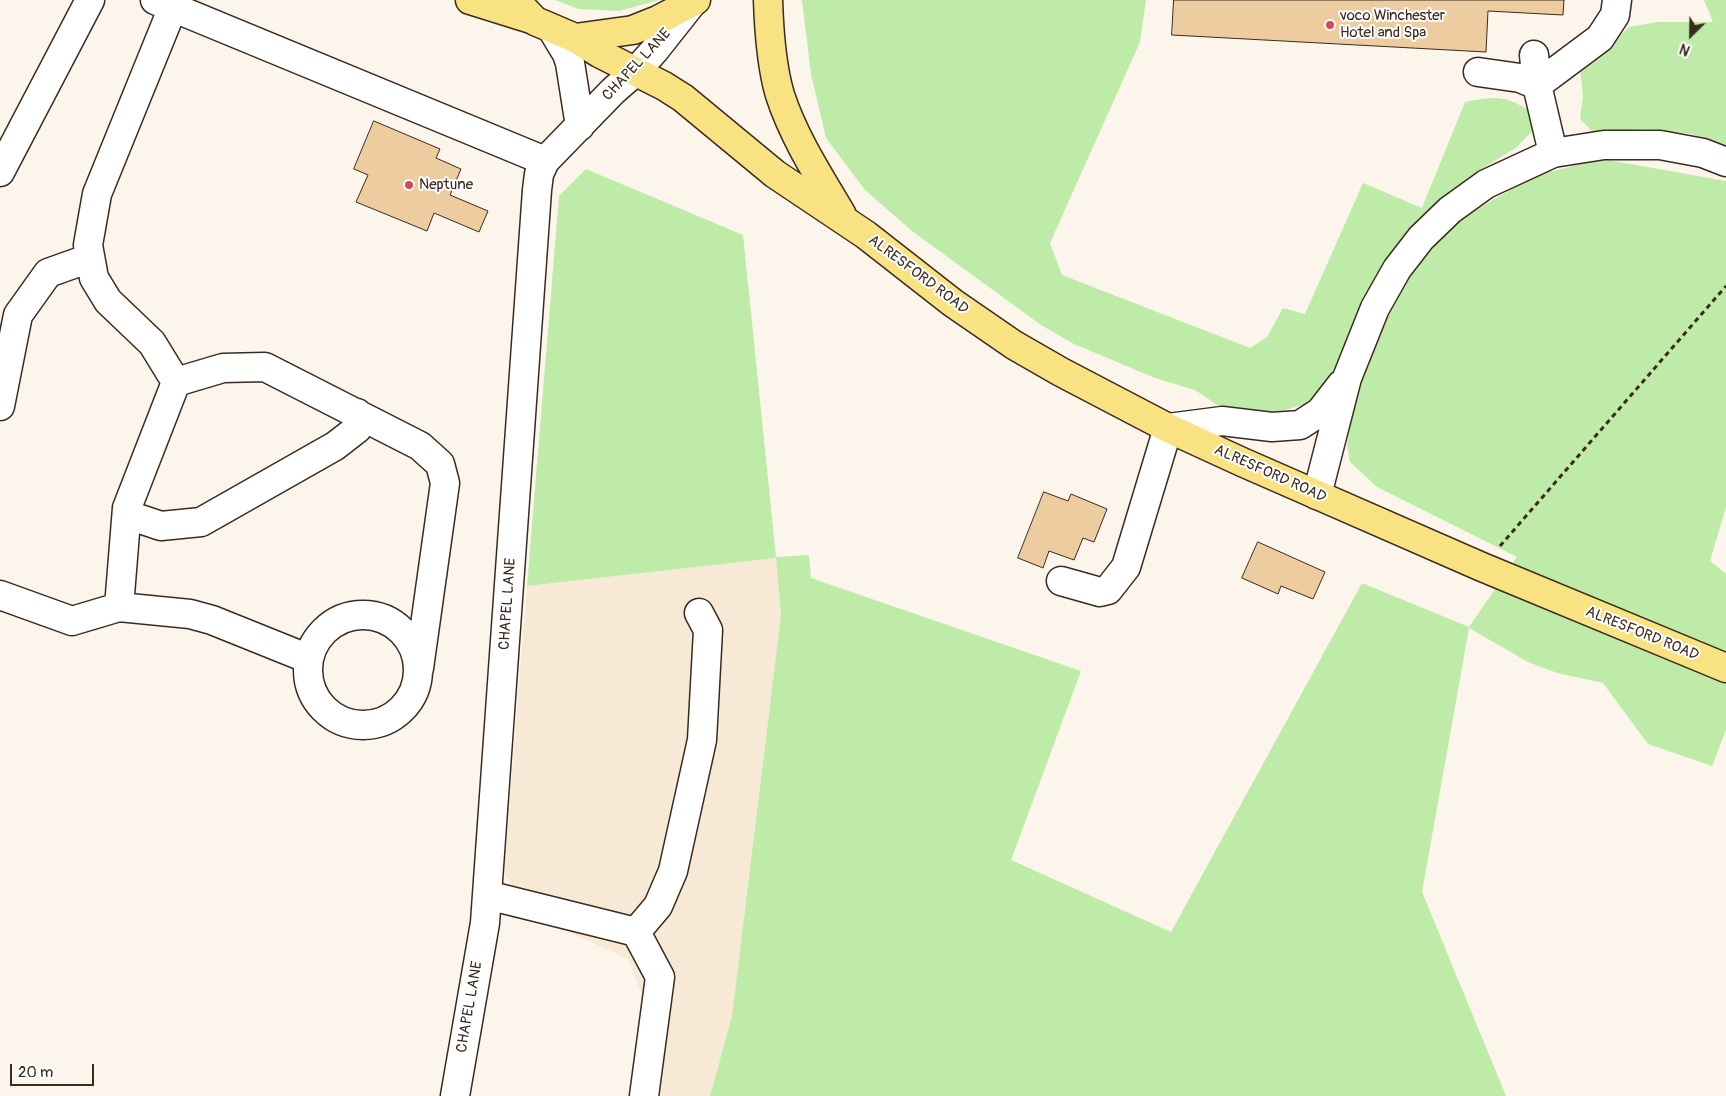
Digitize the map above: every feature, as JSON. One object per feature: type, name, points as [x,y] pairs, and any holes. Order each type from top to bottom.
[{"type":"main road","name":"ALRESFORD ROAD","points":[[470,0],[554,29],[684,98],[775,174],[846,221],[953,303],[1014,345],[1062,372],[1168,428],[1317,495],[1482,567],[1726,668]]},
{"type":"main road","points":[[515,0],[554,29],[633,30],[694,2]]},
{"type":"main road","name":"ALRESFORD ROAD","points":[[768,0],[770,36],[780,94],[788,117],[799,141],[846,221]]},
{"type":"street","points":[[0,172],[90,0]]},
{"type":"street","points":[[1537,85],[1600,38],[1615,15],[1617,0]]},
{"type":"street","name":"CHAPEL LANE","points":[[455,1096],[485,923],[539,174],[545,161],[636,71],[694,2]]},
{"type":"street","points":[[176,382],[152,343],[108,301],[94,278],[88,245],[97,194],[164,4],[545,161]]},
{"type":"street","points":[[554,29],[570,63],[580,126]]},
{"type":"street","points":[[1534,55],[1537,85],[1553,153]]},
{"type":"street","points":[[1478,72],[1520,78],[1537,85]]},
{"type":"street","points":[[1317,495],[1347,378],[1375,308],[1397,269],[1421,238],[1450,210],[1486,184],[1553,153],[1604,146],[1660,145],[1703,153],[1726,162]]},
{"type":"street","points":[[0,406],[18,315],[48,273],[90,258]]},
{"type":"street","points":[[176,382],[224,368],[264,367],[420,446],[440,464],[445,483],[419,668],[416,686],[408,702],[396,714],[379,723],[360,725],[342,721],[326,710],[314,696],[308,678],[309,659],[315,642],[327,628],[342,619],[359,615],[377,616],[393,624],[407,635],[415,651],[419,668]]},
{"type":"street","points":[[1061,581],[1100,592],[1108,590],[1126,567],[1168,428],[1222,421],[1272,427],[1300,425],[1320,412],[1347,378]]},
{"type":"street","points":[[120,607],[127,508],[176,382]]},
{"type":"street","points":[[127,508],[134,517],[161,526],[201,522],[335,446],[357,429],[357,413]]},
{"type":"street","points":[[0,595],[72,621],[120,607],[190,614],[212,620],[309,659]]},
{"type":"street","points":[[636,932],[658,906],[673,871],[702,740],[708,630],[699,613]]},
{"type":"street","points":[[487,895],[636,932],[660,977],[644,1096]]},
{"type":"path","points":[[1482,567],[1726,286]]},
{"type":"shaded area","points":[[776,558],[781,615],[732,1016],[710,1096],[635,1096],[644,1000],[628,959],[571,933],[527,918],[512,919],[515,888],[504,874],[527,586]]},
{"type":"green space","points":[[555,0],[659,0],[619,11],[579,9]]},
{"type":"green space","points":[[802,0],[1146,0],[1140,42],[1050,243],[1062,275],[1250,348],[1267,337],[1283,308],[1305,314],[1363,183],[1422,208],[1465,102],[1500,98],[1514,102],[1532,112],[1535,128],[1517,147],[1478,171],[1433,212],[1381,271],[1337,364],[1324,386],[1305,404],[1268,415],[1246,416],[1219,406],[1195,390],[1155,378],[1074,344],[1041,325],[912,231],[865,190],[826,138],[811,74]]},
{"type":"green space","points":[[1704,0],[1726,0],[1726,147],[1692,134],[1646,129],[1594,133],[1580,119],[1583,96],[1580,68],[1607,49],[1629,27],[1657,22],[1713,22]]},
{"type":"green space","points":[[1602,159],[1726,181],[1726,507],[1710,561],[1726,574],[1726,730],[1712,766],[1648,744],[1603,683],[1557,673],[1528,662],[1469,628],[1422,892],[1506,1096],[710,1096],[732,1016],[781,615],[776,558],[527,586],[559,196],[586,169],[743,235],[776,557],[809,555],[811,578],[1081,671],[1011,860],[1171,932],[1362,583],[1469,627],[1517,557],[1377,487],[1350,462],[1347,445],[1355,392],[1397,296],[1413,267],[1429,247],[1472,212],[1537,175]]},
{"type":"building","name":"voco Winchester Hotel and Spa","points":[[1174,0],[1564,0],[1563,15],[1488,11],[1486,52],[1172,35]]},
{"type":"building","name":"Neptune","points":[[374,121],[440,149],[436,158],[461,169],[450,195],[488,211],[479,232],[434,213],[427,231],[356,202],[368,175],[354,169]]},
{"type":"building","points":[[1044,492],[1068,501],[1071,494],[1107,509],[1094,542],[1083,538],[1074,560],[1049,551],[1043,568],[1018,558]]},
{"type":"building","points":[[1258,542],[1325,572],[1313,599],[1281,586],[1278,594],[1242,578]]},
{"type":"place","name":"voco Winchester Hotel and Spa","points":[[1330,25]]},
{"type":"place","name":"Neptune","points":[[409,185]]}]
